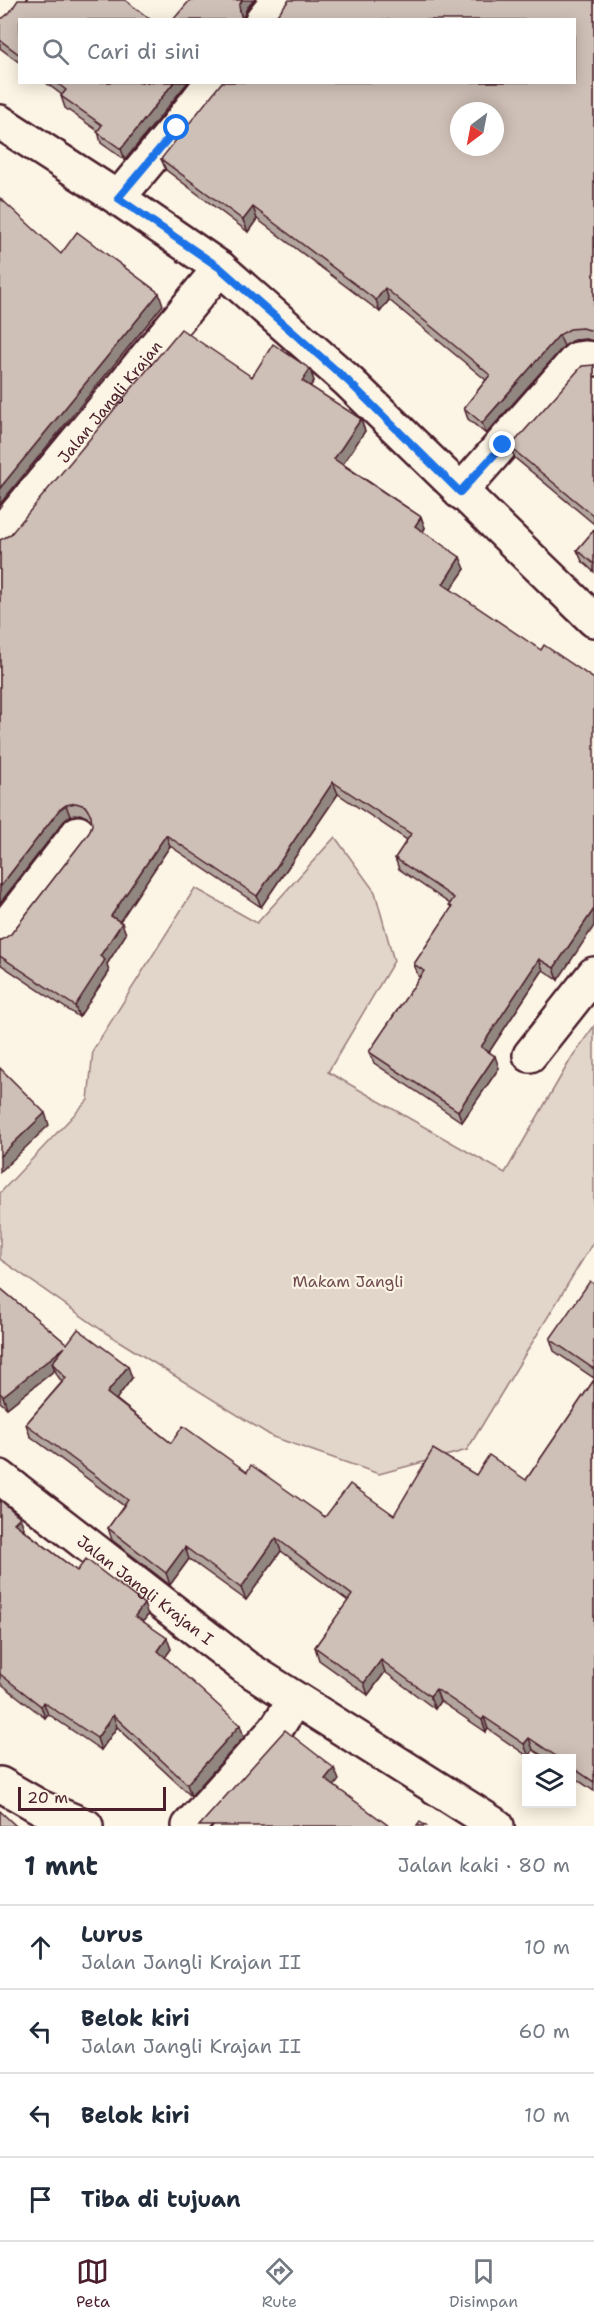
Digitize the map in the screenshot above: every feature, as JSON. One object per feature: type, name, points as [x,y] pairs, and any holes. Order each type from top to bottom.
[{"type":"street","points":[[0,12],[9,0]]},
{"type":"street","points":[[264,18],[278,0]]},
{"type":"street","points":[[118,198],[210,84]]},
{"type":"street","points":[[0,122],[118,198],[220,268],[348,381],[594,620]]},
{"type":"street","name":"Jalan Jangli Krajan","points":[[0,534],[220,268]]},
{"type":"street","points":[[460,492],[577,359],[584,357],[594,360]]},
{"type":"street","points":[[0,934],[78,833]]},
{"type":"street","points":[[530,1055],[594,974]]},
{"type":"street","name":"Jalan Jangli Krajan I","points":[[0,1477],[245,1667],[496,1826]]},
{"type":"street","points":[[189,1826],[276,1729],[295,1699]]},
{"type":"street","points":[[0,1784],[40,1806],[86,1826]]},
{"type":"green space","name":"Makam Jangli","points":[[335,837],[375,892],[394,961],[328,1072],[505,1173],[572,1057],[594,1026],[594,1241],[467,1450],[379,1474],[273,1437],[106,1333],[0,1259],[0,1193],[88,1100],[93,1050],[195,888],[257,923]]},
{"type":"building","points":[[18,0],[125,0],[148,18],[18,18],[18,54],[0,40],[0,18],[10,12]]},
{"type":"building","points":[[190,0],[242,0],[239,6],[242,18],[175,18]]},
{"type":"building","points":[[289,0],[594,0],[594,331],[582,328],[570,329],[559,335],[482,423],[464,408],[490,375],[385,288],[376,300],[253,207],[243,220],[161,159],[220,84],[576,84],[576,18],[275,18]]},
{"type":"building","points":[[58,84],[172,84],[121,149],[97,132],[102,125],[61,96],[66,90]]},
{"type":"building","points":[[0,198],[61,254],[77,232],[159,293],[0,488]]},
{"type":"building","points":[[181,329],[252,377],[273,344],[310,369],[302,381],[361,419],[334,459],[421,517],[415,526],[460,557],[443,584],[541,650],[544,645],[594,679],[594,909],[554,968],[539,959],[481,1047],[495,1056],[458,1111],[369,1052],[424,971],[414,964],[452,907],[449,905],[454,898],[395,858],[411,834],[333,782],[257,896],[166,835],[111,916],[122,923],[100,956],[105,960],[75,1006],[0,956],[0,940],[11,934],[89,833],[92,825],[91,815],[85,806],[76,803],[66,805],[59,810],[0,887],[0,540],[10,535]]},
{"type":"building","points":[[594,365],[594,516],[510,447],[582,366]]},
{"type":"building","points":[[594,530],[594,564],[577,550]]},
{"type":"building","points":[[0,1068],[45,1113],[0,1156]]},
{"type":"building","points":[[590,1281],[594,1284],[594,1369],[550,1339]]},
{"type":"building","points":[[0,1288],[67,1344],[78,1329],[128,1366],[107,1393],[171,1443],[183,1426],[247,1472],[251,1465],[325,1517],[350,1484],[394,1515],[433,1449],[476,1475],[489,1455],[526,1480],[594,1380],[594,1782],[576,1770],[576,1754],[553,1754],[529,1738],[524,1744],[484,1717],[482,1720],[436,1689],[430,1696],[381,1660],[364,1683],[315,1647],[352,1595],[276,1538],[241,1588],[185,1547],[166,1573],[108,1528],[128,1500],[26,1424],[66,1378],[52,1363],[65,1347],[3,1396],[0,1393]]},
{"type":"building","points":[[0,1500],[20,1517],[14,1523],[77,1571],[86,1559],[144,1604],[135,1616],[167,1638],[158,1651],[240,1725],[187,1784],[113,1715],[97,1738],[43,1702],[41,1706],[0,1674]]},
{"type":"building","points":[[285,1730],[334,1768],[325,1779],[389,1826],[199,1826]]},
{"type":"building","points":[[0,1811],[16,1826],[0,1826]]},
{"type":"route","points":[[177,128],[118,198],[220,268],[348,381],[460,492],[503,445]]}]
